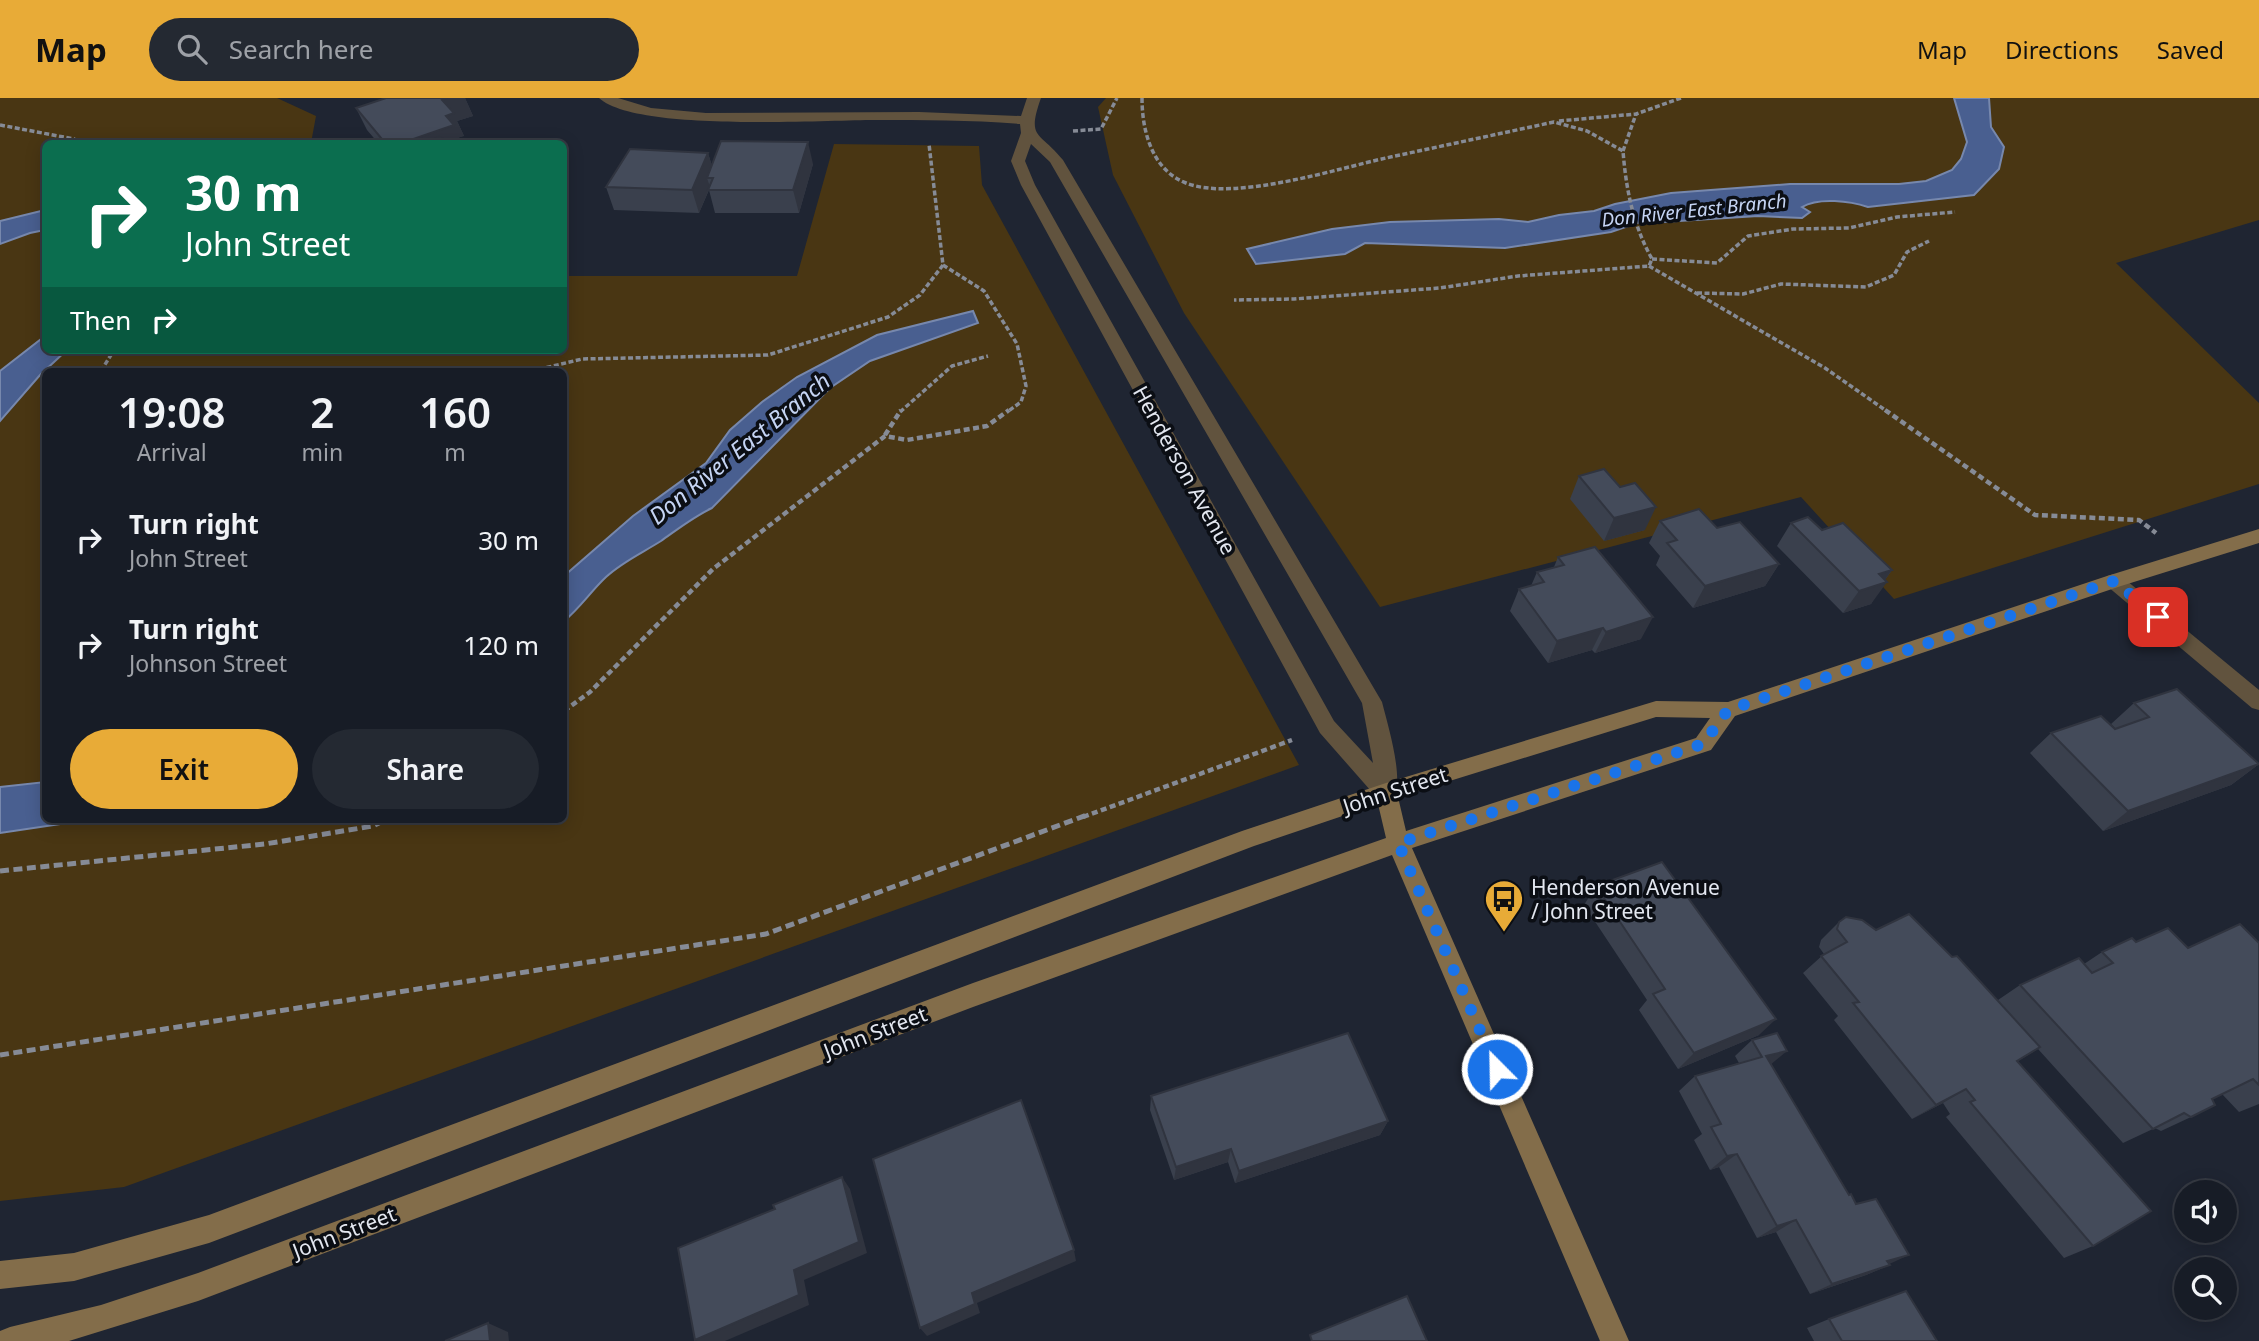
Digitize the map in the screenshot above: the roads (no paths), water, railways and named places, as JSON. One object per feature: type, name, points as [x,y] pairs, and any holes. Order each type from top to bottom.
[{"type":"main road","name":"John Street","points":[[0,1275],[74,1267],[209,1229],[1250,838],[1386,792],[1656,709],[1728,710],[2114,581],[2259,536]]},
{"type":"main road","name":"John Street","points":[[10,1341],[101,1319],[198,1287],[973,995],[1398,843],[1703,744],[1728,710]]},
{"type":"main road","name":"Henderson Avenue","points":[[1386,792],[1398,843],[1615,1341]]},
{"type":"street","points":[[606,98],[618,104],[656,112],[711,117],[961,114],[1027,126]]},
{"type":"street","name":"Henderson Avenue","points":[[1034,98],[1018,161],[1028,185],[1327,727],[1386,792]]},
{"type":"street","name":"Henderson Avenue","points":[[1027,126],[1056,160],[1372,702],[1384,759],[1386,792]]},
{"type":"street","points":[[2114,581],[2259,702]]},
{"type":"water","name":"Don River East Branch","points":[[1954,98],[1989,98],[1991,127],[2004,147],[1999,169],[1974,195],[1868,207],[1844,202],[1817,202],[1802,207],[1810,212],[1802,218],[1758,216],[1663,222],[1646,220],[1611,232],[1505,248],[1365,243],[1345,254],[1256,264],[1247,249],[1332,229],[1390,222],[1499,219],[1528,222],[1594,211],[1671,193],[1790,184],[1899,184],[1926,181],[1952,170],[1961,159],[1967,142]]},
{"type":"water","points":[[42,211],[42,231],[0,244],[0,221]]},
{"type":"water","name":"Don River East Branch","points":[[973,311],[978,323],[870,361],[830,388],[712,508],[625,562],[601,582],[567,618],[567,573],[633,516],[706,463],[730,430],[762,402],[797,377],[877,335]]},
{"type":"water","points":[[42,338],[42,354],[63,354],[48,368],[42,368],[42,373],[0,421],[0,371]]},
{"type":"water","points":[[42,782],[42,823],[67,823],[0,833],[0,787]]},
{"type":"place","name":"Henderson Avenue / John Street","points":[[1504,933]]}]
